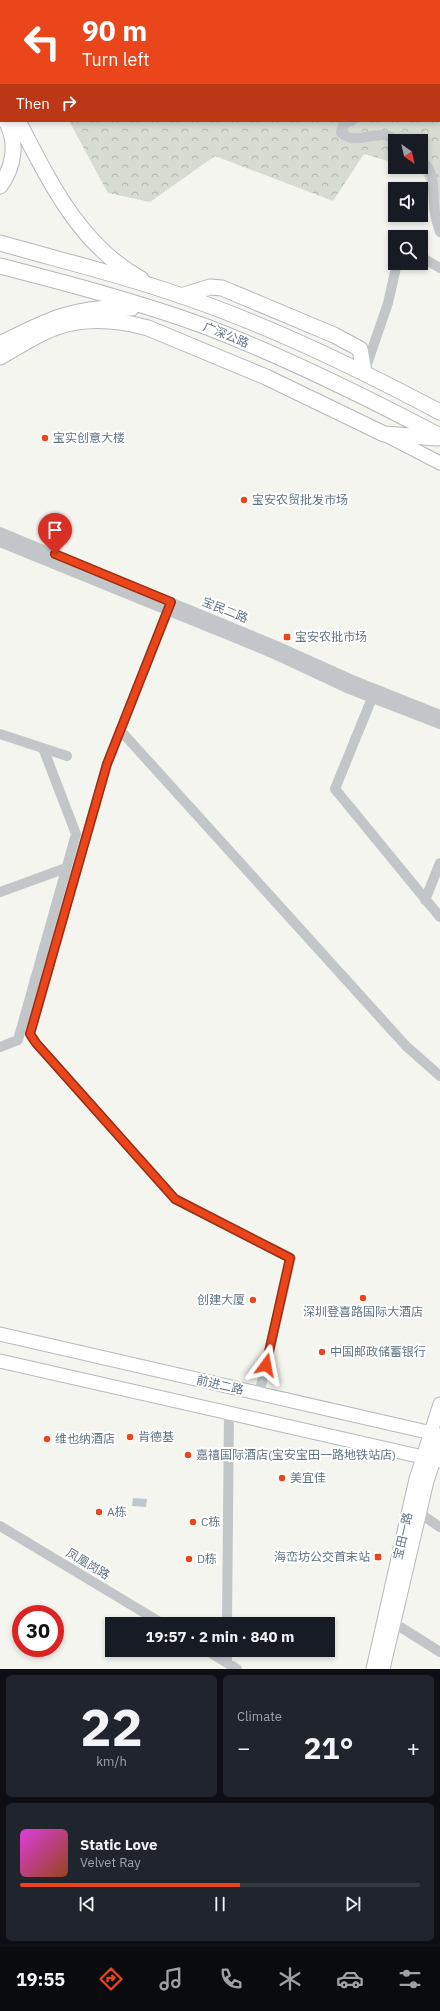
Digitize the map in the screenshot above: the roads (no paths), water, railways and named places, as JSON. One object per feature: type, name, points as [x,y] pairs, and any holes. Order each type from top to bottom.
[{"type":"highway","points":[[0,186],[6,178],[11,165],[13,152],[10,128],[7,122]]},
{"type":"highway","points":[[19,122],[72,218],[100,248],[137,276],[157,288]]},
{"type":"highway","points":[[30,122],[100,248]]},
{"type":"highway","name":"广深公路","points":[[0,243],[157,288],[266,328],[364,372],[440,412]]},
{"type":"highway","name":"广深公路","points":[[0,266],[77,286],[214,330],[355,391],[440,437]]},
{"type":"highway","points":[[181,296],[210,287],[222,288],[334,336],[360,349],[364,372]]},
{"type":"highway","points":[[0,344],[56,317],[86,310],[107,307],[131,308],[168,314]]},
{"type":"highway","points":[[0,357],[56,327],[77,322],[128,323],[148,328],[266,377],[384,434],[440,437]]},
{"type":"main road","points":[[384,434],[440,463]]},
{"type":"main road","name":"前进二路","points":[[0,1334],[260,1394],[437,1437]]},
{"type":"main road","name":"前进二路","points":[[0,1361],[432,1460]]},
{"type":"main road","name":"宝田一路","points":[[383,1669],[437,1437],[440,1404]]},
{"type":"main road","name":"宝田一路","points":[[372,1669],[416,1479],[432,1460]]},
{"type":"street","points":[[347,122],[342,127],[341,133],[348,138],[356,139],[382,134],[388,137]]},
{"type":"street","points":[[428,168],[431,171],[433,180],[434,205],[440,232]]},
{"type":"street","points":[[428,261],[440,268]]},
{"type":"street","points":[[364,372],[388,303],[395,270]]},
{"type":"street","name":"宝民二路","points":[[0,532],[169,606],[372,698],[440,724]]},
{"type":"street","name":"宝民二路","points":[[0,542],[279,646],[345,677],[440,714]]},
{"type":"street","points":[[169,606],[107,764],[30,1034],[36,1043],[175,1199],[290,1258],[260,1394]]},
{"type":"street","points":[[372,698],[335,789],[440,917]]},
{"type":"street","points":[[120,730],[406,1046],[440,1076]]},
{"type":"street","points":[[0,734],[67,756]]},
{"type":"street","points":[[0,1047],[18,1040],[76,834],[43,748]]},
{"type":"street","points":[[425,900],[440,863]]},
{"type":"street","points":[[0,892],[66,868]]},
{"type":"street","points":[[227,1617],[229,1413]]},
{"type":"street","points":[[419,1513],[440,1527]]},
{"type":"street","name":"凤凰岗路","points":[[0,1526],[151,1617]]},
{"type":"street","points":[[394,1623],[440,1652]]},
{"type":"street","points":[[217,1657],[238,1669]]},
{"type":"street","points":[[227,1657],[227,1663]]},
{"type":"place","name":"宝实创意大楼","points":[[45,438]]},
{"type":"place","name":"宝安农贸批发市场","points":[[244,500]]},
{"type":"place","name":"宝安农批市场","points":[[287,637]]},
{"type":"place","name":"深圳登喜路国际大酒店","points":[[363,1298]]},
{"type":"place","name":"创建大厦","points":[[253,1300]]},
{"type":"place","name":"中国邮政储蓄银行","points":[[322,1352]]},
{"type":"place","name":"肯德基","points":[[130,1437]]},
{"type":"place","name":"维也纳酒店","points":[[47,1439]]},
{"type":"place","name":"嘉禧国际酒店(宝安宝田一路地铁站店)","points":[[188,1455]]},
{"type":"place","name":"美宜佳","points":[[282,1478]]},
{"type":"place","name":"A栋","points":[[99,1512]]},
{"type":"place","name":"C栋","points":[[193,1522]]},
{"type":"place","name":"海峦坊公交首末站","points":[[378,1557]]},
{"type":"place","name":"D栋","points":[[189,1559]]}]
